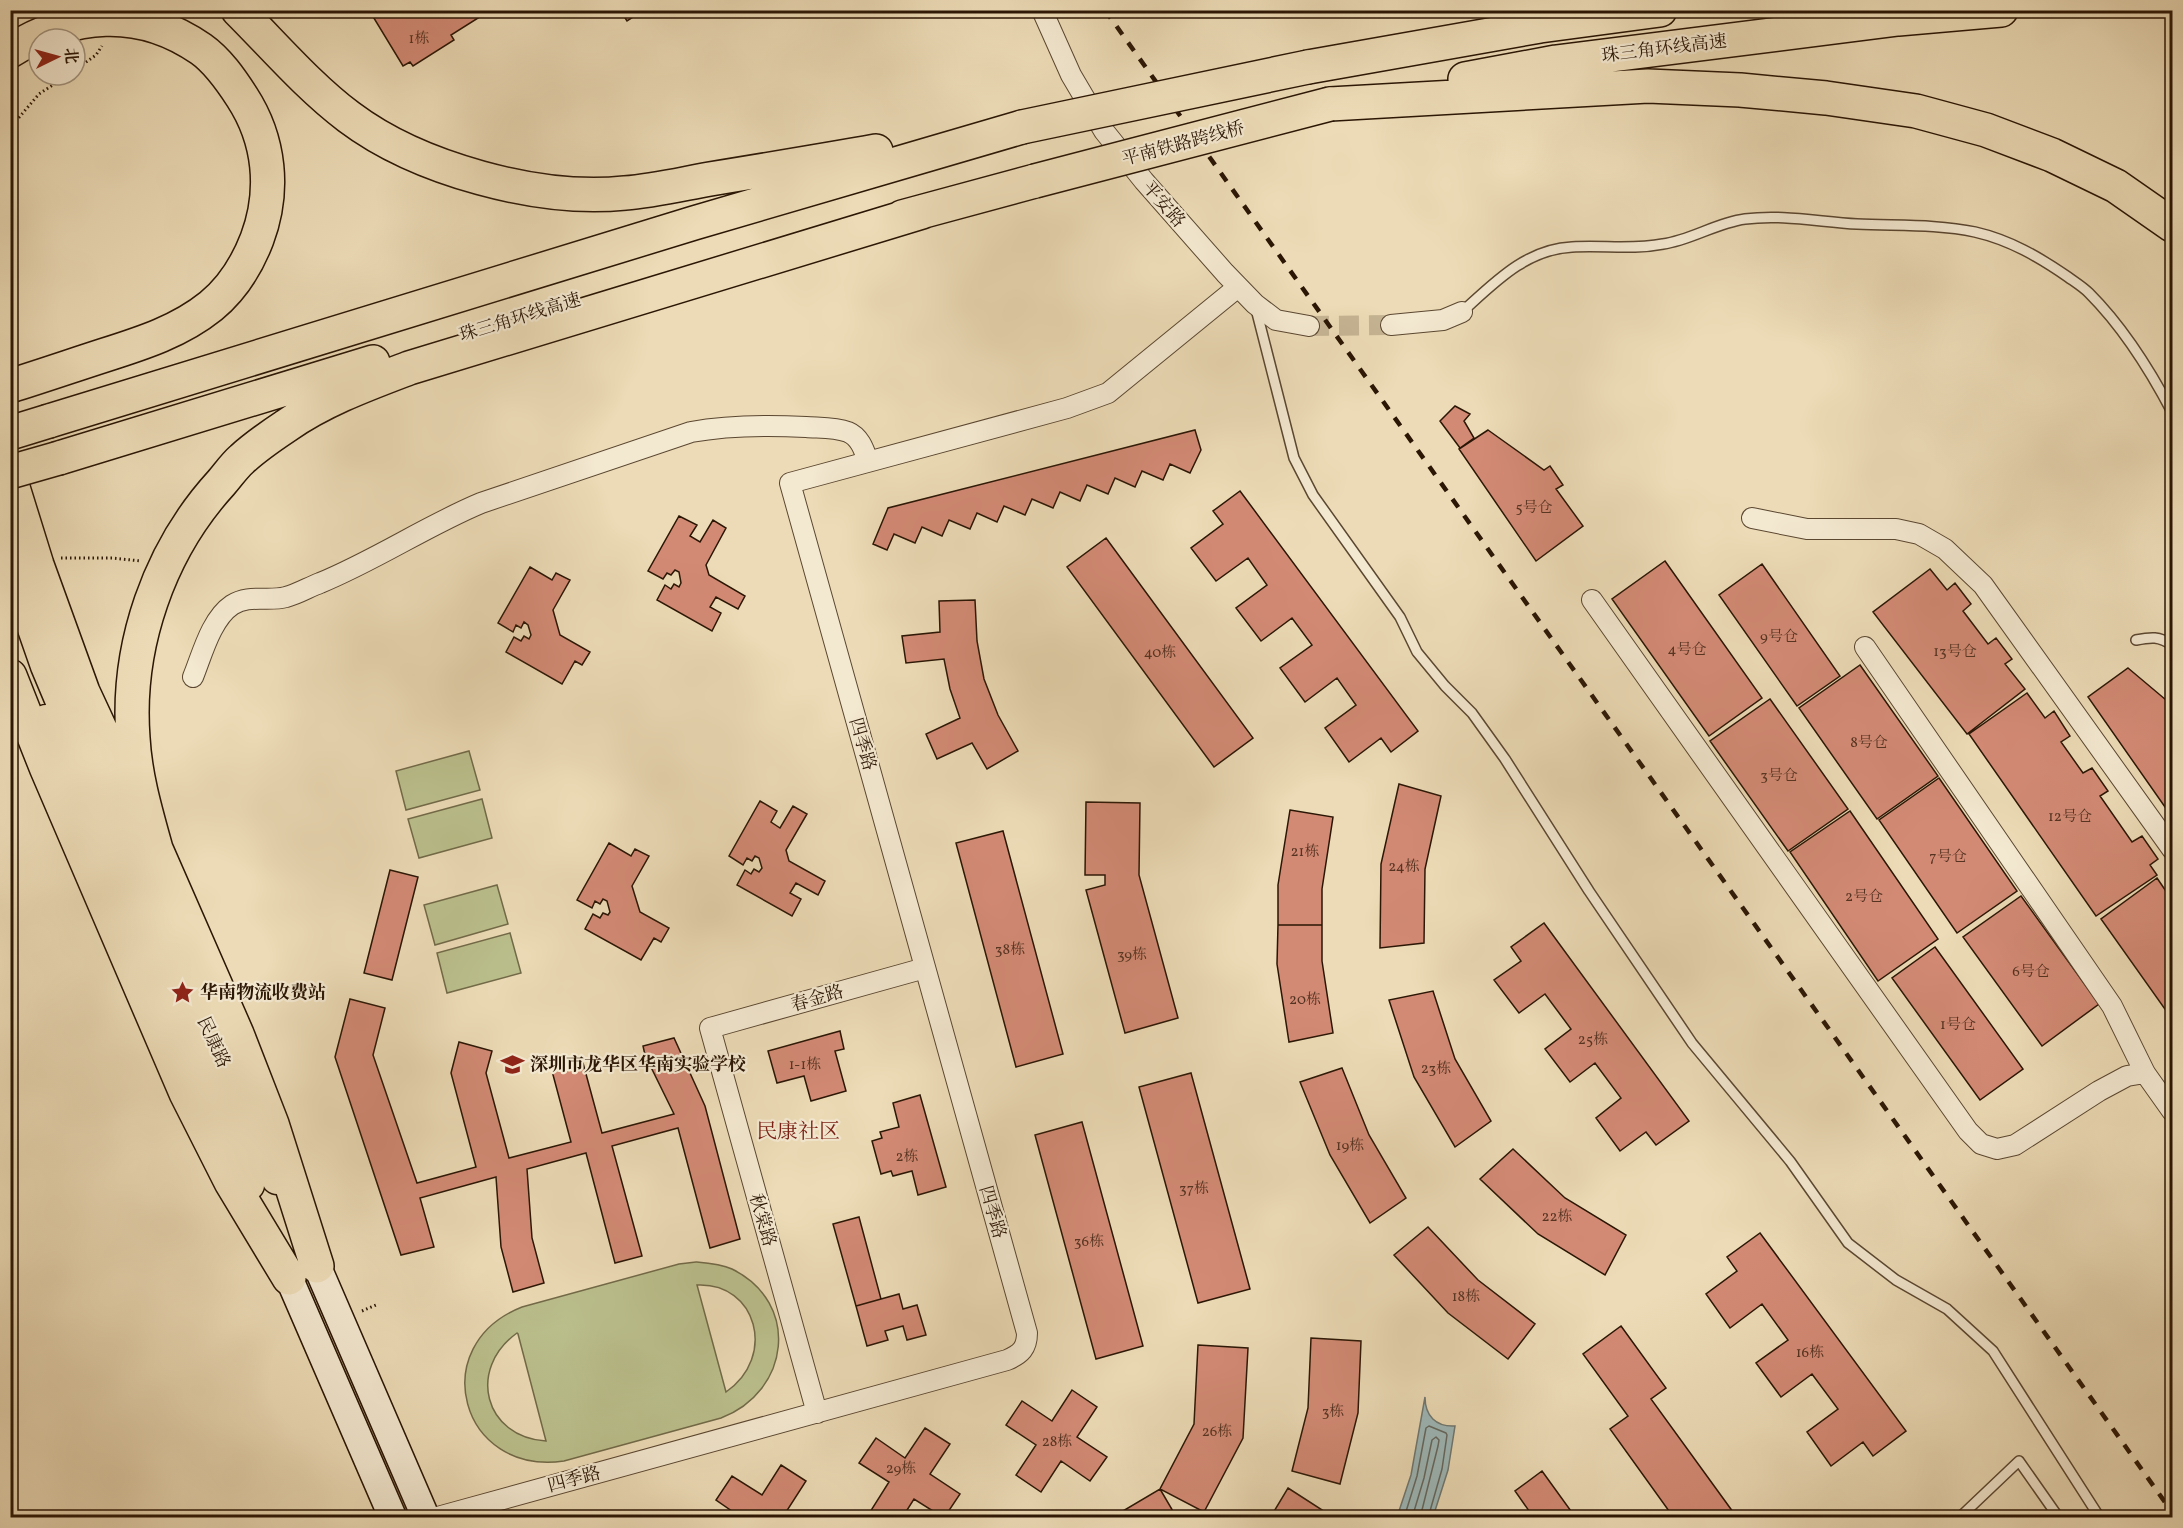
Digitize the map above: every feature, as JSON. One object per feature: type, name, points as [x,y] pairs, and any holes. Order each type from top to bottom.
[{"type":"highway","points":[[238,10],[333,105],[371,132],[420,157],[451,168],[483,178],[556,192],[624,194],[1022,127]]},
{"type":"highway","name":"珠三角环线高速","points":[[10,433],[694,223],[1022,127],[1308,67],[1540,26],[1660,10]]},
{"type":"highway","name":"珠三角环线高速","points":[[1330,104],[1556,62],[1898,20],[2001,10]]},
{"type":"highway","points":[[10,51],[66,24],[100,19],[135,21],[170,31],[202,50],[227,74],[251,111],[266,153],[269,188],[262,224],[250,258],[237,278],[212,305],[184,324],[150,341],[24,382]]},
{"type":"highway","points":[[1330,104],[1648,86],[1740,90],[1826,98],[1916,111],[1997,134],[2052,155],[2116,186],[2172,225]]},
{"type":"highway","name":"平南铁路跨线桥","points":[[1035,181],[1330,104]]},
{"type":"highway","name":"珠三角环线高速","points":[[10,472],[694,264],[922,212],[1035,181]]},
{"type":"highway","points":[[156,849],[140,787],[133,739],[132,691],[138,650],[148,608],[167,560],[203,502],[241,460],[287,425],[345,393],[409,368],[922,212]]},
{"type":"highway","points":[[10,478],[37,565],[83,692],[156,849],[255,1080],[303,1272]]},
{"type":"highway","points":[[10,676],[76,837],[198,1120],[231,1182],[303,1272]]},
{"type":"highway","points":[[10,729],[24,745],[76,837]]},
{"type":"main road","name":"民康路","points":[[10,563],[46,666],[303,1272],[363,1448],[393,1518]]},
{"type":"main road","name":"民康路","points":[[10,628],[70,777],[303,1272],[390,1436],[426,1518]]},
{"type":"main road","points":[[363,1448],[390,1436]]},
{"type":"street","name":"平安路","points":[[1042,10],[1071,75],[1104,130],[1144,181],[1255,304],[1276,320],[1308,326]]},
{"type":"street","points":[[193,677],[213,629],[220,616],[231,605],[244,600],[286,597],[341,574],[396,547],[448,517],[481,503],[691,432],[715,428],[782,426],[828,428],[849,432],[859,440],[868,461],[1067,408],[1108,393],[1238,287]]},
{"type":"street","points":[[1391,325],[1443,320],[1462,312]]},
{"type":"street","name":"四季路","points":[[434,1518],[1007,1360],[1023,1351],[1027,1343],[1027,1333],[790,483],[868,461]]},
{"type":"street","points":[[1752,518],[1807,529],[1896,529],[1919,534],[1946,549],[1983,585],[2172,849]]},
{"type":"street","points":[[1592,600],[1968,1131],[1981,1144],[1997,1149],[2015,1145],[2099,1091],[2127,1076],[2145,1073]]},
{"type":"street","points":[[1865,647],[2112,1006],[2145,1073],[2172,1111]]},
{"type":"street","name":"春金路","points":[[710,1028],[925,968]]},
{"type":"street","name":"秋棠路","points":[[710,1028],[817,1413]]},
{"type":"lane","points":[[1462,312],[1520,262],[1569,247],[1638,248],[1666,244],[1743,219],[1773,217],[1843,223],[1933,226],[1974,232],[2007,242],[2039,257],[2087,291],[2127,339],[2172,412]]},
{"type":"lane","points":[[1255,304],[1294,458],[1313,495],[1400,617],[1418,652],[1445,686],[1472,713],[1692,1043],[1783,1151],[1848,1243],[1896,1280],[1947,1309],[1993,1351],[2100,1518]]},
{"type":"lane","points":[[2136,640],[2162,638],[2172,645]]},
{"type":"lane","points":[[1959,1518],[2019,1461],[2059,1518]]},
{"type":"path","points":[[87,61],[96,55],[104,41]]},
{"type":"path","points":[[10,128],[39,94],[50,87]]},
{"type":"path","points":[[55,557],[144,561]]},
{"type":"path","points":[[362,1311],[376,1305]]},
{"type":"green space","points":[[469,751],[480,790],[406,810],[396,771]]},
{"type":"green space","points":[[482,799],[492,838],[419,858],[408,819]]},
{"type":"green space","points":[[497,885],[508,924],[435,945],[424,905]]},
{"type":"green space","points":[[510,933],[521,973],[447,993],[437,953]]},
{"type":"green space","points":[[696,1262],[732,1269],[754,1284],[769,1303],[777,1324],[778,1346],[773,1368],[762,1389],[744,1406],[721,1418],[564,1461],[528,1460],[500,1449],[479,1429],[468,1404],[465,1376],[473,1349],[492,1325],[522,1307],[679,1264]],"holes":[[[697,1285],[718,1287],[734,1296],[746,1308],[753,1324],[755,1342],[751,1360],[742,1377],[726,1392]],[[518,1334],[546,1441],[525,1437],[508,1428],[496,1415],[490,1399],[488,1382],[492,1364],[501,1348]]]},
{"type":"water","points":[[1425,1397],[1427,1410],[1433,1419],[1442,1425],[1455,1426],[1448,1470],[1433,1517],[1397,1517],[1411,1475]]},
{"type":"building","points":[[369,10],[484,10],[486,13],[451,35],[454,40],[413,66],[410,62],[403,66]]},
{"type":"building","points":[[615,10],[644,10],[627,21],[622,13],[618,15]]},
{"type":"building","points":[[1455,406],[1470,414],[1464,421],[1474,438],[1460,448],[1440,421]]},
{"type":"building","points":[[1195,430],[1201,450],[1190,473],[1170,464],[1163,480],[1142,471],[1135,487],[1115,478],[1108,494],[1087,485],[1080,501],[1060,492],[1053,508],[1032,499],[1025,515],[1004,506],[997,522],[977,513],[970,529],[949,520],[942,536],[922,527],[915,543],[894,534],[887,550],[873,544],[888,508]]},
{"type":"building","points":[[1488,430],[1544,470],[1550,466],[1563,485],[1556,489],[1583,526],[1536,561],[1459,449]]},
{"type":"building","points":[[1240,491],[1418,731],[1391,752],[1381,738],[1349,762],[1325,728],[1356,705],[1337,678],[1305,702],[1280,668],[1312,645],[1292,618],[1261,641],[1236,608],[1267,585],[1248,558],[1216,581],[1191,548],[1223,524],[1213,511]]},
{"type":"building","points":[[679,516],[697,525],[690,536],[700,542],[713,520],[726,528],[706,565],[709,575],[745,596],[738,609],[716,597],[710,607],[721,613],[712,631],[657,600],[665,585],[671,589],[674,584],[679,587],[681,583],[679,572],[675,570],[671,575],[667,573],[663,579],[648,571]]},
{"type":"building","points":[[1106,538],[1253,738],[1214,767],[1067,567]]},
{"type":"building","points":[[1665,561],[1762,698],[1709,736],[1612,599]]},
{"type":"building","points":[[1762,564],[1840,676],[1797,706],[1719,595]]},
{"type":"building","points":[[530,567],[552,580],[556,573],[570,580],[553,610],[560,635],[590,652],[582,665],[575,661],[562,684],[506,652],[514,637],[521,641],[524,636],[529,639],[531,635],[528,625],[524,622],[521,628],[516,625],[513,632],[498,623]]},
{"type":"building","points":[[1930,569],[1947,590],[1955,583],[1971,604],[1963,611],[1988,644],[1996,638],[2012,659],[2005,664],[2025,689],[1967,734],[1873,612]]},
{"type":"building","points":[[975,600],[977,641],[984,679],[998,715],[1018,751],[987,769],[972,743],[937,759],[926,734],[960,718],[950,689],[944,659],[906,663],[902,636],[940,632],[939,601]]},
{"type":"building","points":[[1860,665],[1938,776],[1877,819],[1799,708]]},
{"type":"building","points":[[2128,668],[2172,705],[2172,803],[2165,807],[2088,697]]},
{"type":"building","points":[[2027,693],[2045,718],[2054,711],[2070,736],[2061,742],[2083,773],[2092,768],[2108,791],[2100,796],[2132,842],[2142,836],[2158,859],[2150,865],[2157,875],[2096,916],[1969,734]]},
{"type":"building","points":[[1770,699],[1848,809],[1788,851],[1710,741]]},
{"type":"building","points":[[1939,778],[2017,891],[1957,933],[1879,820]]},
{"type":"building","points":[[1399,784],[1441,796],[1425,869],[1424,943],[1380,948],[1381,864]]},
{"type":"building","points":[[760,801],[777,811],[771,822],[780,828],[793,806],[807,814],[786,850],[789,861],[825,881],[818,895],[796,883],[790,893],[801,899],[792,916],[737,885],[745,870],[751,874],[754,869],[759,872],[762,868],[759,858],[755,856],[752,861],[747,858],[743,865],[729,856]]},
{"type":"building","points":[[1086,802],[1140,803],[1139,875],[1178,1018],[1125,1033],[1086,890],[1105,885],[1105,875],[1085,875]]},
{"type":"building","points":[[1290,810],[1333,817],[1322,889],[1322,925],[1278,925],[1278,885]]},
{"type":"building","points":[[1850,811],[1938,939],[1878,981],[1790,852]]},
{"type":"building","points":[[1003,831],[1063,1054],[1016,1067],[956,843]]},
{"type":"building","points":[[609,843],[631,856],[635,849],[649,856],[632,886],[640,912],[669,928],[661,942],[654,938],[641,960],[585,929],[593,914],[600,918],[603,913],[608,915],[610,912],[607,901],[603,899],[600,904],[595,901],[592,908],[577,900]]},
{"type":"building","points":[[390,870],[418,877],[392,980],[364,973]]},
{"type":"building","points":[[2157,878],[2172,900],[2172,1019],[2101,919]]},
{"type":"building","points":[[2021,896],[2099,1004],[2042,1046],[1963,937]]},
{"type":"building","points":[[1544,923],[1689,1121],[1656,1145],[1646,1132],[1620,1151],[1596,1118],[1621,1098],[1595,1063],[1570,1082],[1545,1049],[1571,1029],[1545,994],[1519,1013],[1494,980],[1521,961],[1511,947]]},
{"type":"building","points":[[1278,925],[1322,925],[1322,961],[1333,1033],[1289,1042],[1277,964]]},
{"type":"building","points":[[1935,947],[2023,1069],[1980,1100],[1892,978]]},
{"type":"building","points":[[1433,991],[1455,1059],[1491,1121],[1455,1147],[1414,1077],[1389,1000]]},
{"type":"building","points":[[350,999],[385,1008],[373,1055],[417,1183],[476,1167],[451,1073],[459,1042],[492,1051],[486,1073],[509,1158],[571,1142],[552,1071],[583,1063],[602,1133],[674,1114],[645,1055],[643,1046],[674,1038],[705,1106],[740,1239],[710,1248],[678,1128],[612,1146],[642,1256],[615,1263],[586,1153],[527,1169],[532,1238],[544,1283],[513,1292],[501,1247],[496,1177],[420,1198],[434,1247],[401,1255],[335,1057]]},
{"type":"building","points":[[840,1031],[844,1049],[835,1051],[846,1091],[811,1101],[804,1076],[777,1083],[768,1051]]},
{"type":"building","points":[[1342,1068],[1369,1135],[1406,1198],[1370,1223],[1330,1155],[1300,1082]]},
{"type":"building","points":[[1191,1073],[1250,1289],[1198,1303],[1139,1087]]},
{"type":"building","points":[[920,1095],[946,1187],[918,1195],[912,1171],[893,1176],[891,1171],[881,1174],[872,1141],[882,1138],[880,1132],[899,1127],[893,1103]]},
{"type":"building","points":[[1082,1122],[1143,1346],[1096,1359],[1035,1135]]},
{"type":"building","points":[[1513,1149],[1565,1198],[1626,1235],[1605,1275],[1538,1234],[1480,1179]]},
{"type":"building","points":[[859,1217],[881,1299],[856,1306],[833,1224]]},
{"type":"building","points":[[1428,1227],[1478,1280],[1535,1324],[1508,1359],[1448,1313],[1394,1255]]},
{"type":"building","points":[[1760,1233],[1906,1431],[1873,1456],[1863,1442],[1831,1466],[1807,1432],[1838,1409],[1812,1374],[1781,1397],[1756,1363],[1788,1340],[1762,1304],[1730,1328],[1706,1294],[1737,1271],[1727,1257]]},
{"type":"building","points":[[899,1294],[903,1309],[917,1305],[926,1335],[907,1340],[903,1326],[885,1331],[888,1340],[867,1346],[856,1306]]},
{"type":"building","points":[[1621,1326],[1666,1388],[1651,1399],[1733,1512],[1726,1518],[1674,1518],[1610,1429],[1628,1416],[1583,1354]]},
{"type":"building","points":[[1311,1338],[1361,1341],[1358,1413],[1340,1484],[1292,1471],[1308,1408]]},
{"type":"building","points":[[1198,1345],[1248,1348],[1243,1438],[1204,1512],[1160,1489],[1194,1424]]},
{"type":"building","points":[[1072,1390],[1097,1407],[1077,1437],[1107,1457],[1090,1481],[1061,1461],[1041,1492],[1016,1475],[1036,1445],[1006,1425],[1022,1401],[1052,1421]]},
{"type":"building","points":[[925,1428],[950,1444],[930,1474],[960,1494],[944,1518],[914,1499],[902,1518],[878,1518],[870,1512],[889,1482],[859,1463],[876,1438],[905,1458]]},
{"type":"building","points":[[781,1465],[806,1481],[786,1512],[795,1518],[742,1518],[716,1500],[732,1476],[762,1495]]},
{"type":"building","points":[[1542,1471],[1576,1518],[1534,1518],[1515,1491]]},
{"type":"building","points":[[1288,1488],[1330,1515],[1329,1518],[1270,1518]]},
{"type":"building","points":[[1160,1489],[1177,1518],[1111,1518]]},
{"type":"tunnel","points":[[1309,326],[1391,325]]},
{"type":"railway","points":[[1105,10],[2172,1512]]},
{"type":"place","name":"华南物流收费站","points":[[182,992]]},
{"type":"place","name":"深圳市龙华区华南实验学校","points":[[512,1064]]},
{"type":"district","name":"民康社区","points":[[798,1131]]}]
